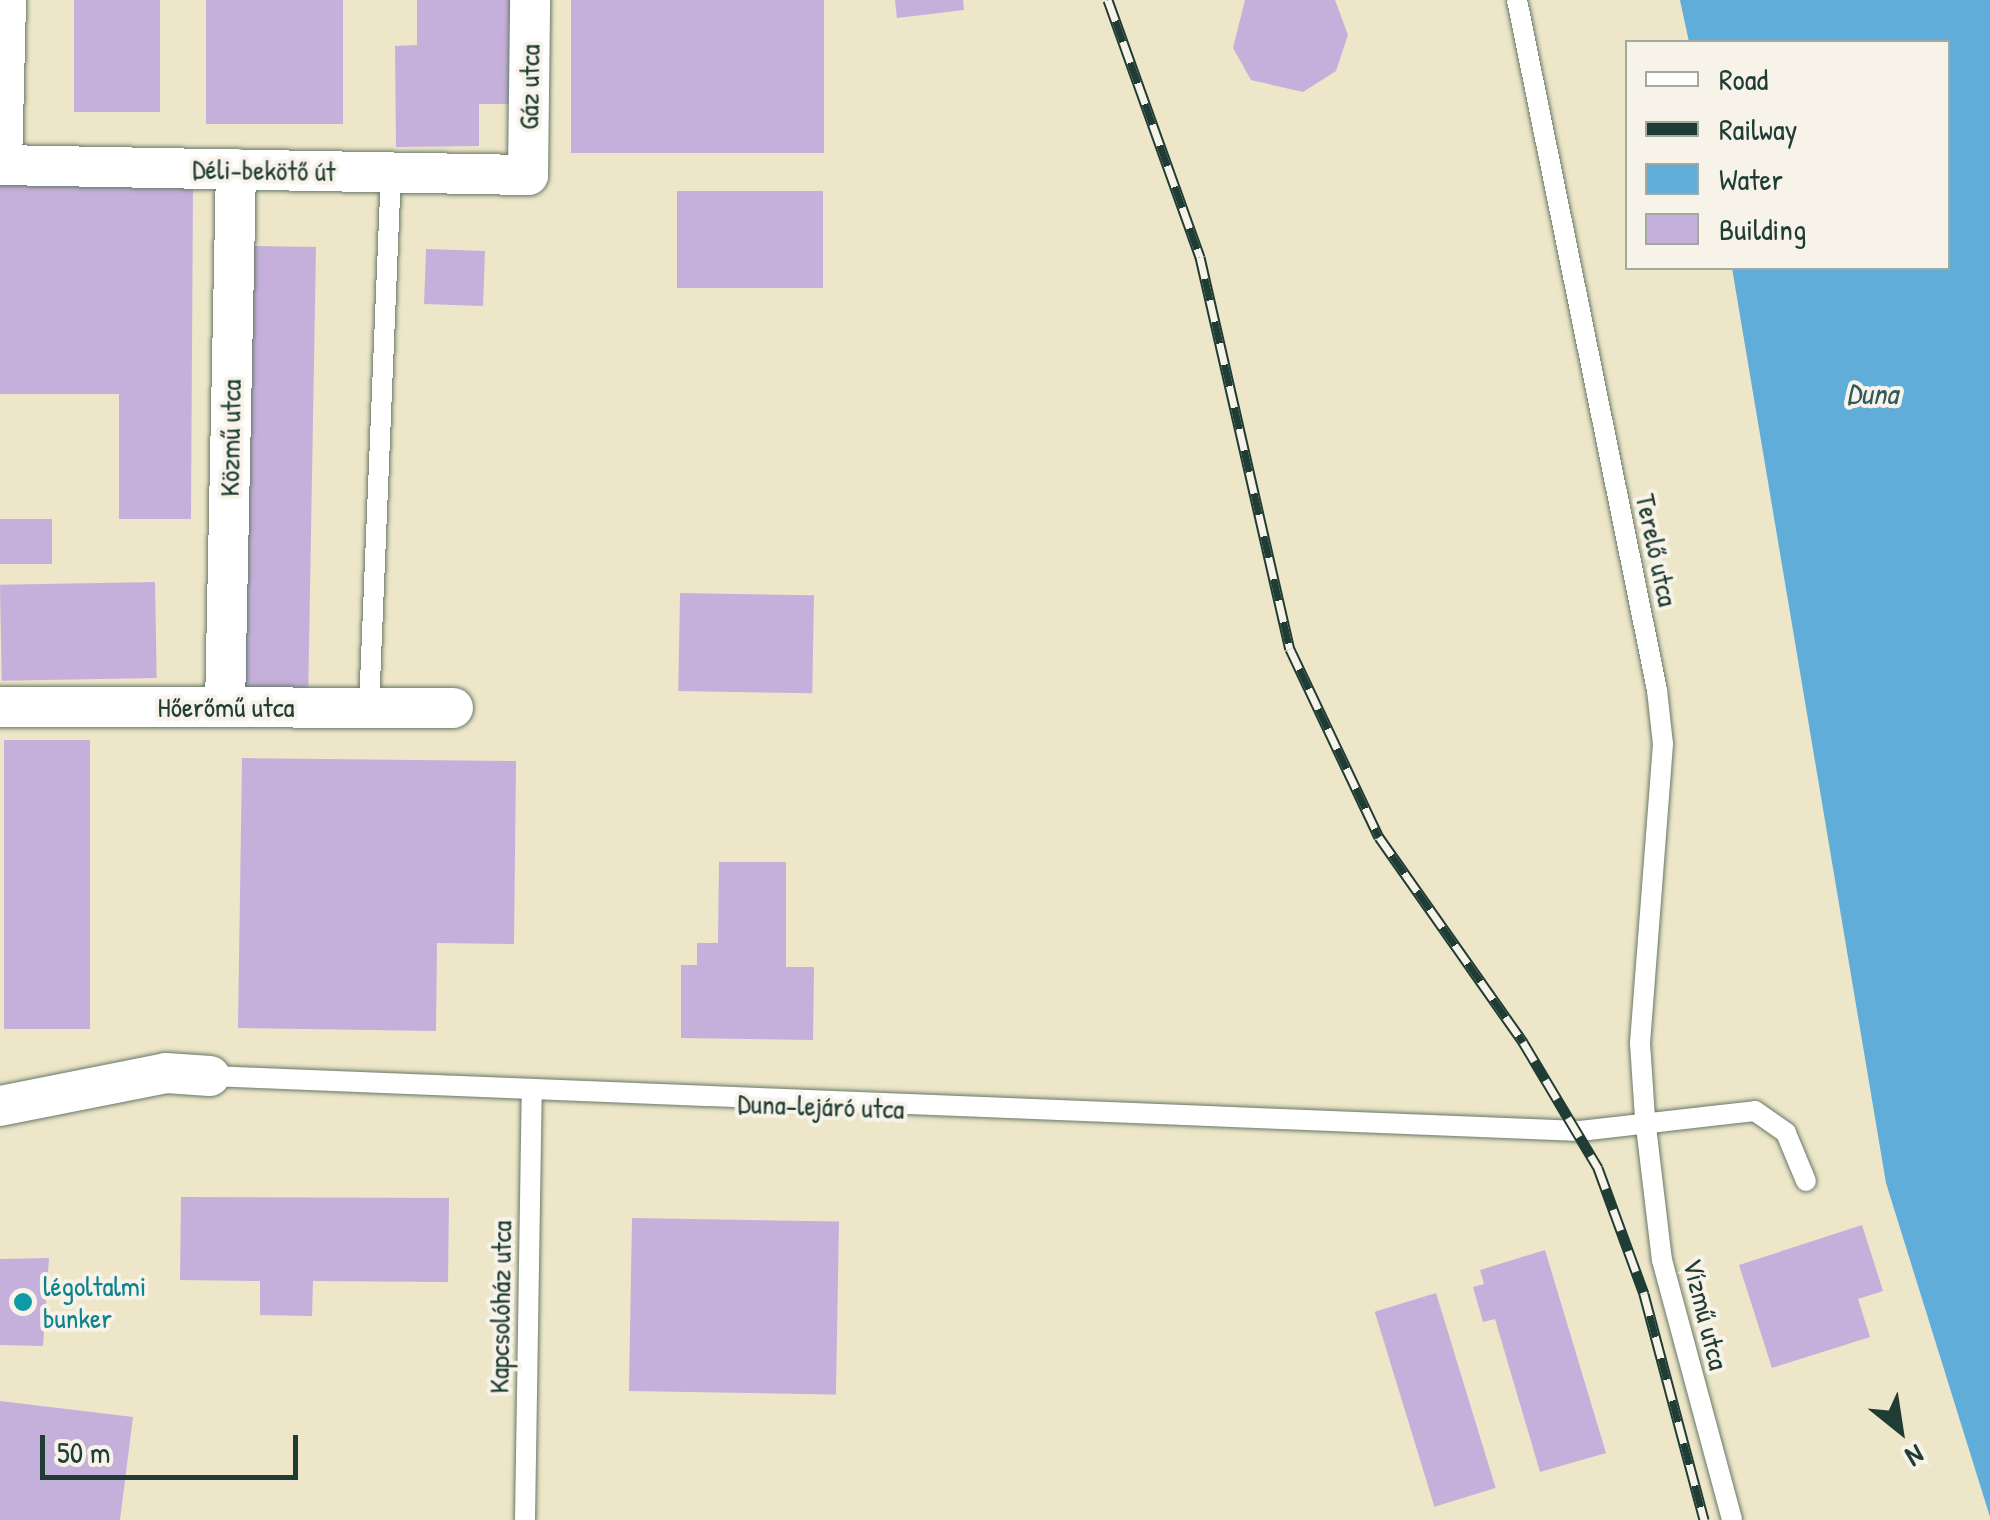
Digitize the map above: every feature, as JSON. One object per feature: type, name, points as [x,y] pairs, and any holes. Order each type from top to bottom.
[{"type":"street","points":[[1,165],[6,0]]},
{"type":"street","name":"Gáz utca","points":[[528,175],[530,0]]},
{"type":"street","name":"Déli-bekötő út","points":[[1,165],[528,175]]},
{"type":"street","name":"Közmű utca","points":[[224,708],[236,170]]},
{"type":"street","name":"Hőerőmű utca","points":[[0,707],[452,708]]},
{"type":"street","name":"Duna-lejáró utca","points":[[0,1106],[166,1073],[210,1076]]},
{"type":"lane","name":"Terelő utca","points":[[1516,0],[1663,744],[1640,1043],[1645,1118]]},
{"type":"lane","points":[[370,707],[391,172]]},
{"type":"lane","name":"Duna-lejáró utca","points":[[210,1076],[532,1094],[1580,1131],[1645,1118],[1755,1112],[1786,1133],[1806,1181]]},
{"type":"lane","name":"Kapcsolóház utca","points":[[525,1520],[532,1094]]},
{"type":"lane","name":"Vízmű utca","points":[[1645,1118],[1662,1260],[1732,1520]]},
{"type":"water","name":"Duna","points":[[1680,0],[1990,0],[1990,1517],[1886,1183],[1732,270],[1950,270],[1950,40],[1689,40]]},
{"type":"building","points":[[74,0],[160,0],[160,112],[74,112]]},
{"type":"building","points":[[206,0],[343,0],[343,124],[206,124]]},
{"type":"building","points":[[417,0],[513,0],[514,104],[479,104],[479,146],[396,147],[395,46],[417,45]]},
{"type":"building","points":[[571,0],[824,0],[824,153],[571,153]]},
{"type":"building","points":[[895,0],[963,0],[964,10],[897,18]]},
{"type":"building","points":[[1245,0],[1335,0],[1348,35],[1336,71],[1303,92],[1251,80],[1233,48]]},
{"type":"building","points":[[0,185],[193,186],[191,519],[119,519],[119,394],[0,394]]},
{"type":"building","points":[[677,191],[823,191],[823,288],[677,288]]},
{"type":"building","points":[[253,246],[316,247],[308,697],[245,696]]},
{"type":"building","points":[[426,249],[485,251],[483,306],[424,304]]},
{"type":"building","points":[[0,519],[52,519],[52,564],[0,564]]},
{"type":"building","points":[[155,582],[157,678],[2,681],[0,585]]},
{"type":"building","points":[[680,593],[814,595],[812,693],[678,691]]},
{"type":"building","points":[[4,740],[90,740],[90,1029],[4,1029]]},
{"type":"building","points":[[242,758],[516,761],[514,944],[437,943],[436,1031],[238,1028]]},
{"type":"building","points":[[719,862],[786,862],[786,967],[814,967],[813,1040],[681,1038],[681,965],[697,965],[697,943],[718,943]]},
{"type":"building","points":[[181,1197],[449,1198],[448,1282],[313,1281],[312,1316],[260,1315],[260,1281],[180,1280]]},
{"type":"building","points":[[632,1218],[839,1222],[836,1395],[629,1391]]},
{"type":"building","points":[[1862,1225],[1883,1291],[1858,1299],[1870,1337],[1772,1368],[1739,1265]]},
{"type":"building","points":[[1545,1250],[1606,1453],[1540,1472],[1495,1319],[1483,1322],[1473,1287],[1484,1284],[1480,1270]]},
{"type":"building","name":"légoltalmi bunker","points":[[49,1258],[43,1346],[0,1345],[0,1259]]},
{"type":"building","points":[[1436,1293],[1496,1488],[1434,1507],[1375,1312]]},
{"type":"building","points":[[0,1401],[133,1417],[120,1520],[0,1520]]},
{"type":"railway","points":[[1108,0],[1200,257],[1290,649],[1379,837],[1523,1042],[1598,1168],[1644,1294],[1704,1520]]},
{"type":"place","name":"légoltalmi bunker","points":[[23,1302]]}]
